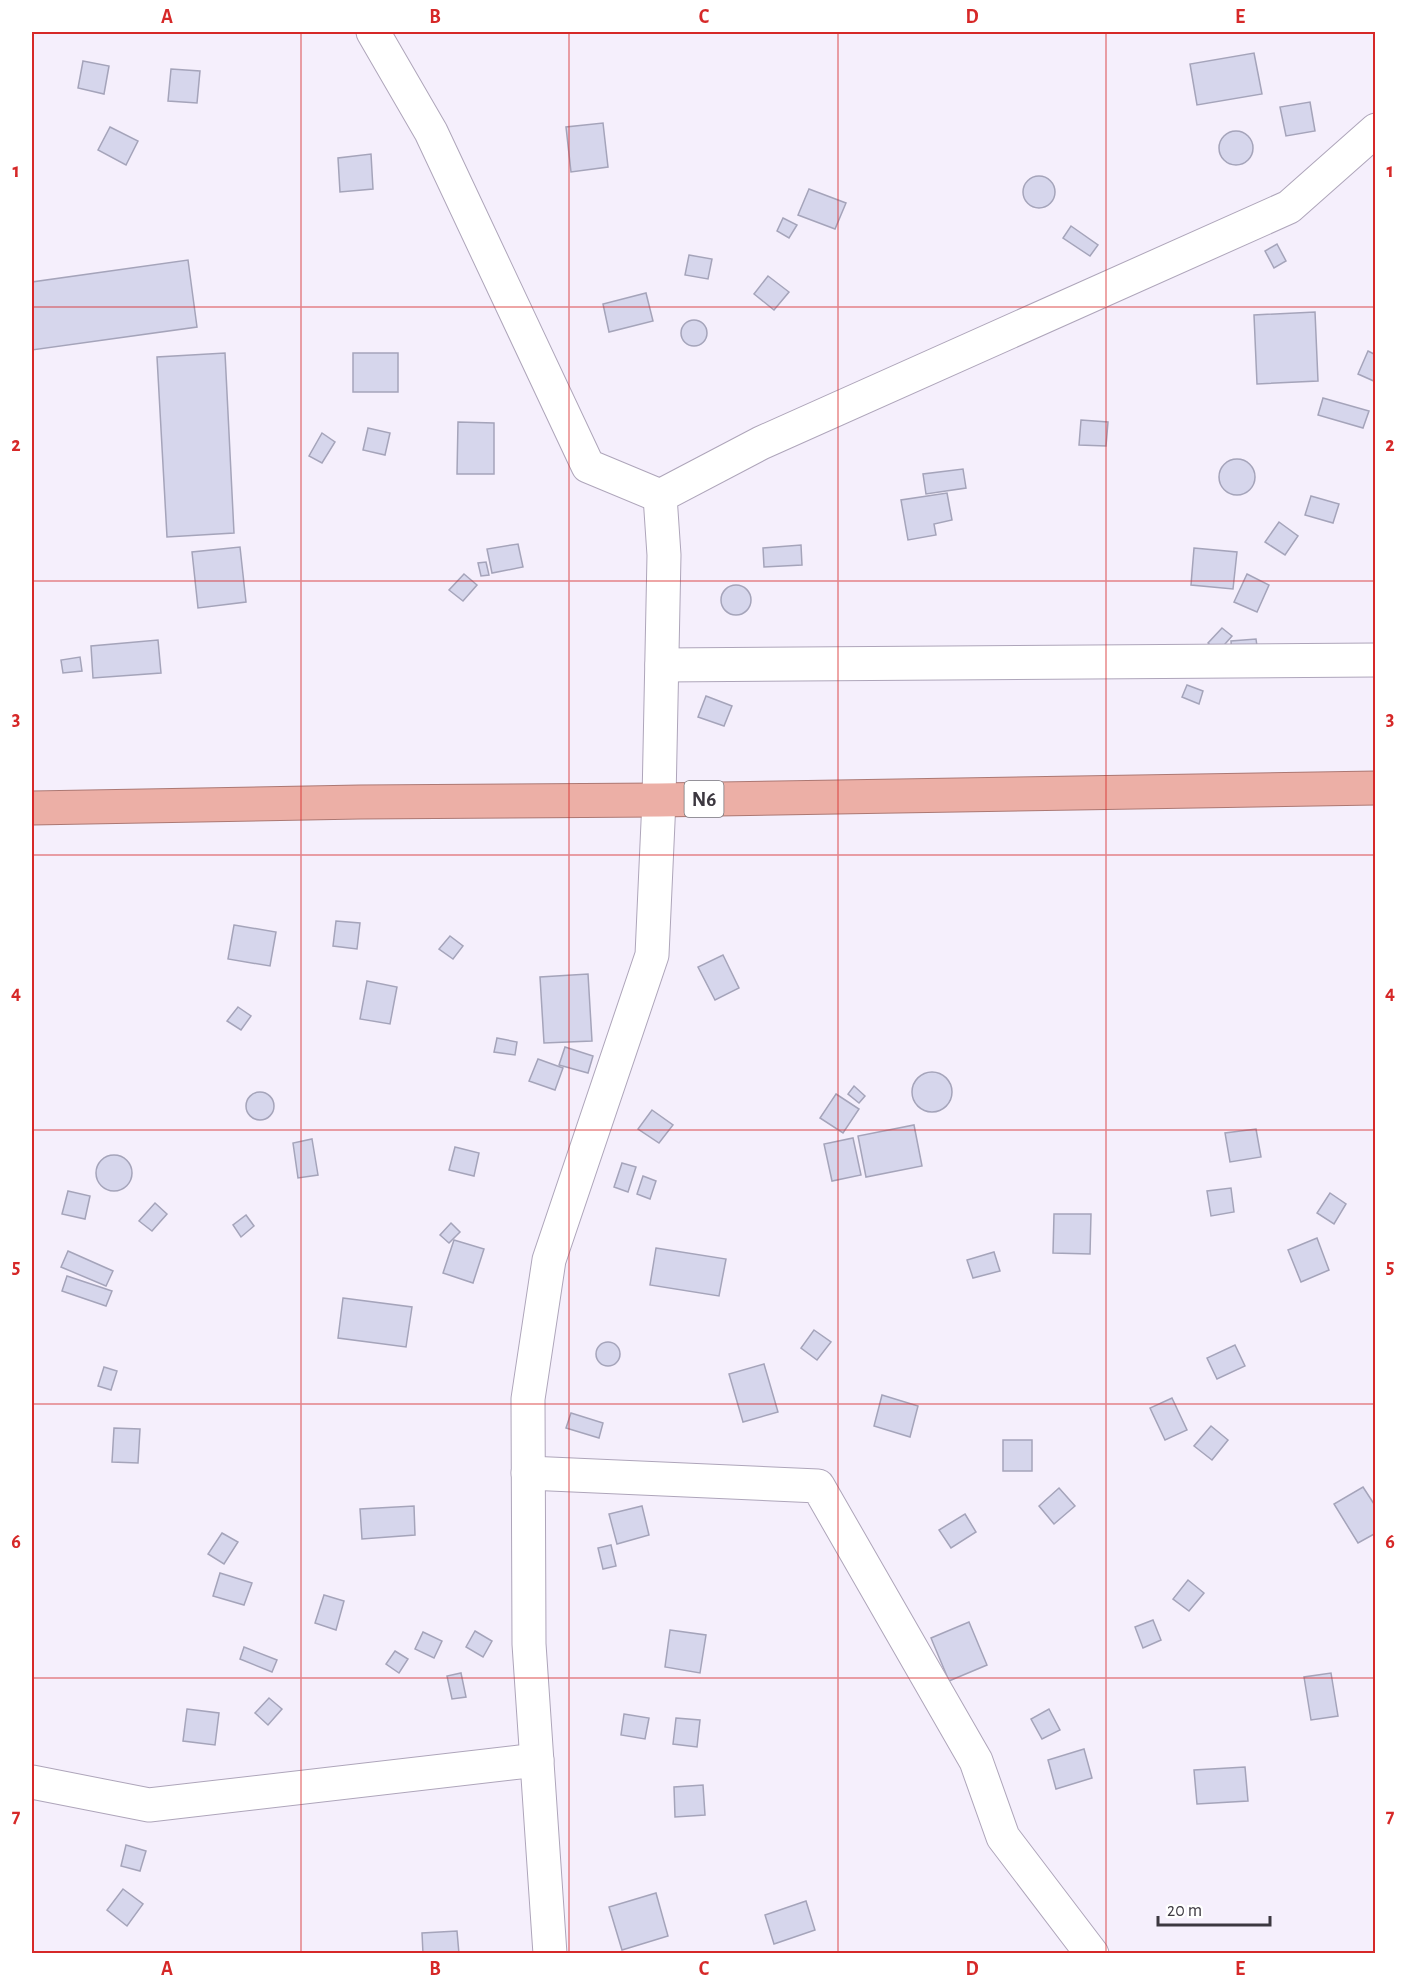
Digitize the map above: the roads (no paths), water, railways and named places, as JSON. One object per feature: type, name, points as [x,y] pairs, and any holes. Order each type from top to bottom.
[{"type":"highway","name":"N6","points":[[32,808],[1376,788]]},
{"type":"street","points":[[373,32],[431,132],[588,466],[660,496]]},
{"type":"street","points":[[660,496],[761,443],[1289,207],[1376,130]]},
{"type":"street","points":[[550,1953],[529,1644],[528,1399],[549,1260],[652,955],[659,800],[664,555],[660,496]]},
{"type":"street","points":[[662,665],[1376,660]]},
{"type":"street","points":[[528,1473],[818,1486],[976,1761],[1003,1837],[1092,1953]]},
{"type":"street","points":[[32,1782],[149,1805],[537,1760]]}]
